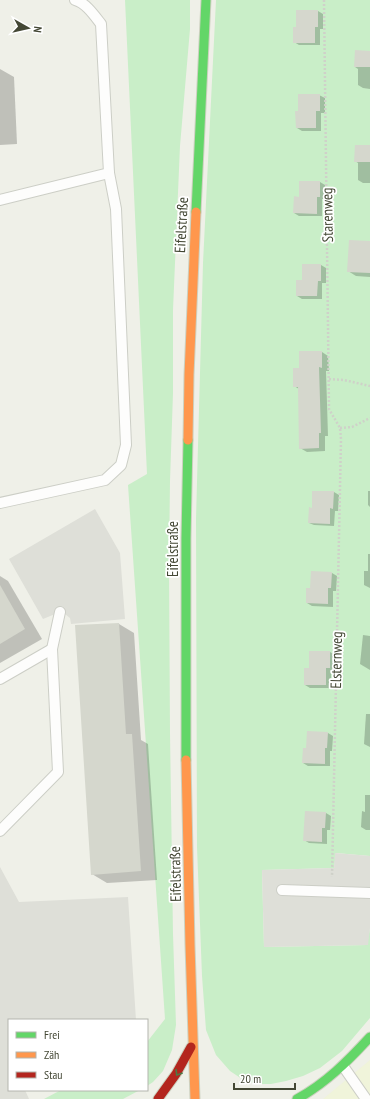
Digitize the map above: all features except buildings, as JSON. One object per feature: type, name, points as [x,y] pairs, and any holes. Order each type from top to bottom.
[{"type":"street","name":"Eifelstraße","points":[[194,1099],[186,740],[186,530],[189,375],[206,0]]},
{"type":"street","points":[[297,1099],[310,1092],[343,1066],[370,1037]]},
{"type":"street","points":[[158,1099],[170,1086],[182,1066],[192,1044]]},
{"type":"lane","points":[[0,504],[105,480],[121,465],[126,445],[116,209],[109,173],[101,24],[90,10],[79,1],[74,0]]},
{"type":"lane","points":[[0,200],[109,173]]},
{"type":"lane","points":[[0,831],[58,772],[52,649],[60,612]]},
{"type":"lane","points":[[0,679],[52,649]]},
{"type":"lane","points":[[282,890],[370,893]]},
{"type":"lane","points":[[343,1066],[366,1099]]},
{"type":"path","name":"Starenweg","points":[[324,0],[329,409],[340,428]]},
{"type":"path","points":[[329,379],[344,380],[370,386]]},
{"type":"path","points":[[340,428],[352,427],[370,418]]},
{"type":"path","name":"Elsternweg","points":[[332,892],[341,440],[340,428]]},
{"type":"shaded area","points":[[95,509],[120,553],[125,619],[71,624],[70,618],[60,612],[43,619],[9,559]]},
{"type":"shaded area","points":[[335,853],[370,856],[370,928],[368,945],[264,947],[262,870],[334,868]]},
{"type":"shaded area","points":[[0,867],[19,902],[128,897],[136,1019],[8,1019],[8,1091],[25,1091],[29,1099],[0,1099]]},
{"type":"shaded area","points":[[370,1060],[370,1099],[323,1099]]},
{"type":"green space","points":[[125,0],[190,0],[190,29],[180,146],[173,310],[173,393],[170,481],[170,733],[176,1025],[172,1050],[163,1071],[148,1085],[148,1041],[165,1019],[128,485],[147,474]]},
{"type":"green space","points":[[216,0],[370,0],[370,856],[336,853],[334,868],[262,870],[264,947],[367,945],[370,928],[370,1018],[342,1051],[320,1068],[303,1076],[271,1084],[259,1084],[245,1081],[230,1071],[216,1055],[206,1030],[202,976],[197,847],[196,519],[203,263]]},
{"type":"green space","points":[[59,1091],[138,1091],[123,1099],[44,1099]]},
{"type":"traffic: fast","points":[[196,212],[206,0]]},
{"type":"traffic: fast","points":[[186,760],[186,538],[188,440]]},
{"type":"traffic: fast","points":[[297,1099],[318,1086],[336,1071],[370,1037]]},
{"type":"traffic: slow","points":[[188,440],[189,375],[196,212]]},
{"type":"traffic: slow","points":[[186,760],[195,1099]]},
{"type":"traffic: jam","points":[[158,1099],[176,1074],[191,1047]]}]
